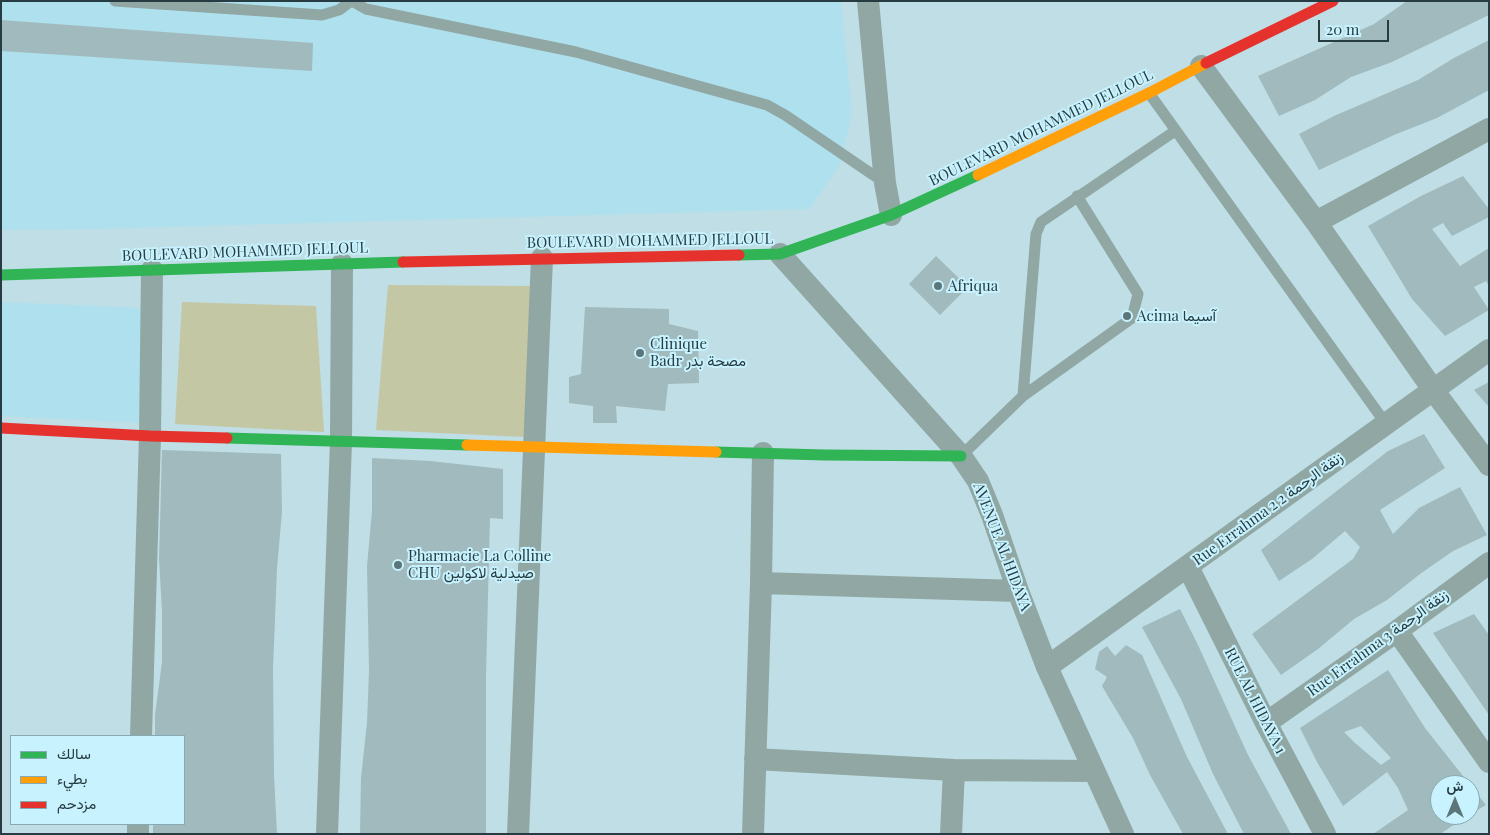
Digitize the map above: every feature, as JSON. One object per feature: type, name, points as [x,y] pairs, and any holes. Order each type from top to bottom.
[{"type":"street","points":[[868,1],[885,183],[890,215]]},
{"type":"street","name":"BOULEVARD MOHAMMED JELLOUL","points":[[1,275],[542,258],[780,254],[890,215],[980,175],[1333,1]]},
{"type":"street","points":[[1201,66],[1316,222],[1434,391],[1489,465]]},
{"type":"street","points":[[1316,222],[1489,129]]},
{"type":"street","name":"AVENUE AL HIDAYA","points":[[780,254],[961,456],[978,481],[1047,667],[1123,834]]},
{"type":"street","points":[[518,834],[542,258]]},
{"type":"street","points":[[327,834],[341,441],[342,264]]},
{"type":"street","points":[[141,735],[150,436],[152,270]]},
{"type":"street","name":"Rue Errahma 2 2 زنقة الرحمة","points":[[1047,667],[1489,350]]},
{"type":"street","points":[[1,428],[150,436],[763,453],[961,456]]},
{"type":"street","points":[[753,834],[763,453]]},
{"type":"street","name":"Rue Errahma 3 زنقة الرحمة","points":[[1266,722],[1397,631],[1489,563]]},
{"type":"street","name":"RUE AL HIDAYA 1","points":[[1188,567],[1325,834]]},
{"type":"street","points":[[761,583],[1018,591]]},
{"type":"street","points":[[1397,631],[1489,762]]},
{"type":"street","points":[[755,760],[954,770],[1094,771]]},
{"type":"street","points":[[951,834],[954,770]]},
{"type":"lane","points":[[115,1],[322,15],[339,10],[351,1],[366,9],[576,52],[767,105],[785,115],[885,183]]},
{"type":"lane","points":[[1149,93],[1386,424]]},
{"type":"lane","points":[[1023,396],[1036,234],[1041,222],[1175,131]]},
{"type":"lane","points":[[961,456],[1023,396],[1132,318],[1138,294],[1077,196]]},
{"type":"shaded area","points":[[1,1],[841,1],[852,113],[840,165],[809,209],[1,230]]},
{"type":"shaded area","points":[[1,302],[142,308],[142,423],[1,416]]},
{"type":"green space","points":[[388,285],[532,286],[524,437],[376,430]]},
{"type":"green space","points":[[182,302],[316,306],[324,432],[175,424]]},
{"type":"building","points":[[1407,1],[1489,1],[1489,15],[1392,62],[1351,77],[1315,100],[1279,116],[1258,76],[1374,24]]},
{"type":"building","points":[[1,20],[313,43],[312,71],[1,51]]},
{"type":"building","points":[[1489,40],[1489,90],[1437,118],[1394,135],[1319,170],[1299,134],[1334,116],[1418,80]]},
{"type":"building","points":[[1463,176],[1489,209],[1489,217],[1452,236],[1443,223],[1432,229],[1460,266],[1489,248],[1489,286],[1486,281],[1474,287],[1489,310],[1445,336],[1412,299],[1368,226],[1421,196]]},
{"type":"building","name":"Afriqua","points":[[936,256],[968,287],[940,315],[909,284]]},
{"type":"building","name":"Clinique Badr مصحة بدر","points":[[585,307],[669,309],[669,324],[698,331],[699,383],[668,384],[665,411],[616,406],[617,423],[593,423],[593,406],[569,403],[569,377],[581,374]]},
{"type":"building","points":[[1489,382],[1489,407],[1474,390]]},
{"type":"building","points":[[1424,434],[1445,468],[1380,510],[1393,534],[1419,508],[1460,487],[1487,535],[1453,551],[1387,600],[1354,619],[1318,649],[1281,675],[1252,634],[1353,559],[1360,547],[1345,531],[1312,559],[1279,581],[1261,550],[1388,451]]},
{"type":"building","points":[[162,450],[281,454],[282,512],[277,568],[273,669],[274,775],[277,834],[153,834],[153,825],[185,825],[185,735],[155,735],[155,715],[162,662],[159,559]]},
{"type":"building","points":[[372,458],[430,461],[503,469],[503,519],[490,518],[486,675],[486,834],[360,834],[361,778],[367,723],[369,671],[367,566],[372,511]]},
{"type":"building","points":[[1180,609],[1248,755],[1291,834],[1244,834],[1213,774],[1181,699],[1142,627]]},
{"type":"building","points":[[1474,614],[1489,635],[1489,715],[1433,633]]},
{"type":"building","points":[[1126,645],[1142,655],[1187,757],[1228,834],[1183,834],[1150,775],[1133,738],[1102,686],[1107,677],[1095,669],[1099,652],[1107,646],[1115,656]]},
{"type":"building","points":[[1388,670],[1425,728],[1462,775],[1430,775],[1430,825],[1454,825],[1440,834],[1373,834],[1408,810],[1398,788],[1387,772],[1343,806],[1317,762],[1300,728]],"holes":[[[1361,726],[1391,758],[1381,765],[1355,743],[1344,732]]]},
{"type":"building","points":[[1480,797],[1486,805],[1480,808]]},
{"type":"traffic: fast","points":[[739,255],[780,254],[891,215],[978,175]]},
{"type":"traffic: fast","points":[[1,275],[403,262]]},
{"type":"traffic: fast","points":[[227,438],[467,445]]},
{"type":"traffic: fast","points":[[716,452],[961,456]]},
{"type":"traffic: slow","points":[[978,175],[1149,93],[1206,63]]},
{"type":"traffic: slow","points":[[467,445],[716,452]]},
{"type":"traffic: jam","points":[[1206,63],[1333,1]]},
{"type":"traffic: jam","points":[[403,262],[739,255]]},
{"type":"traffic: jam","points":[[1,428],[227,438]]},
{"type":"place","name":"Afriqua","points":[[938,286]]},
{"type":"place","name":"Acima آسيما","points":[[1127,316]]},
{"type":"place","name":"Clinique Badr مصحة بدر","points":[[640,353]]},
{"type":"place","name":"Pharmacie La Colline CHU صيدلية لاكولين","points":[[398,565]]}]
